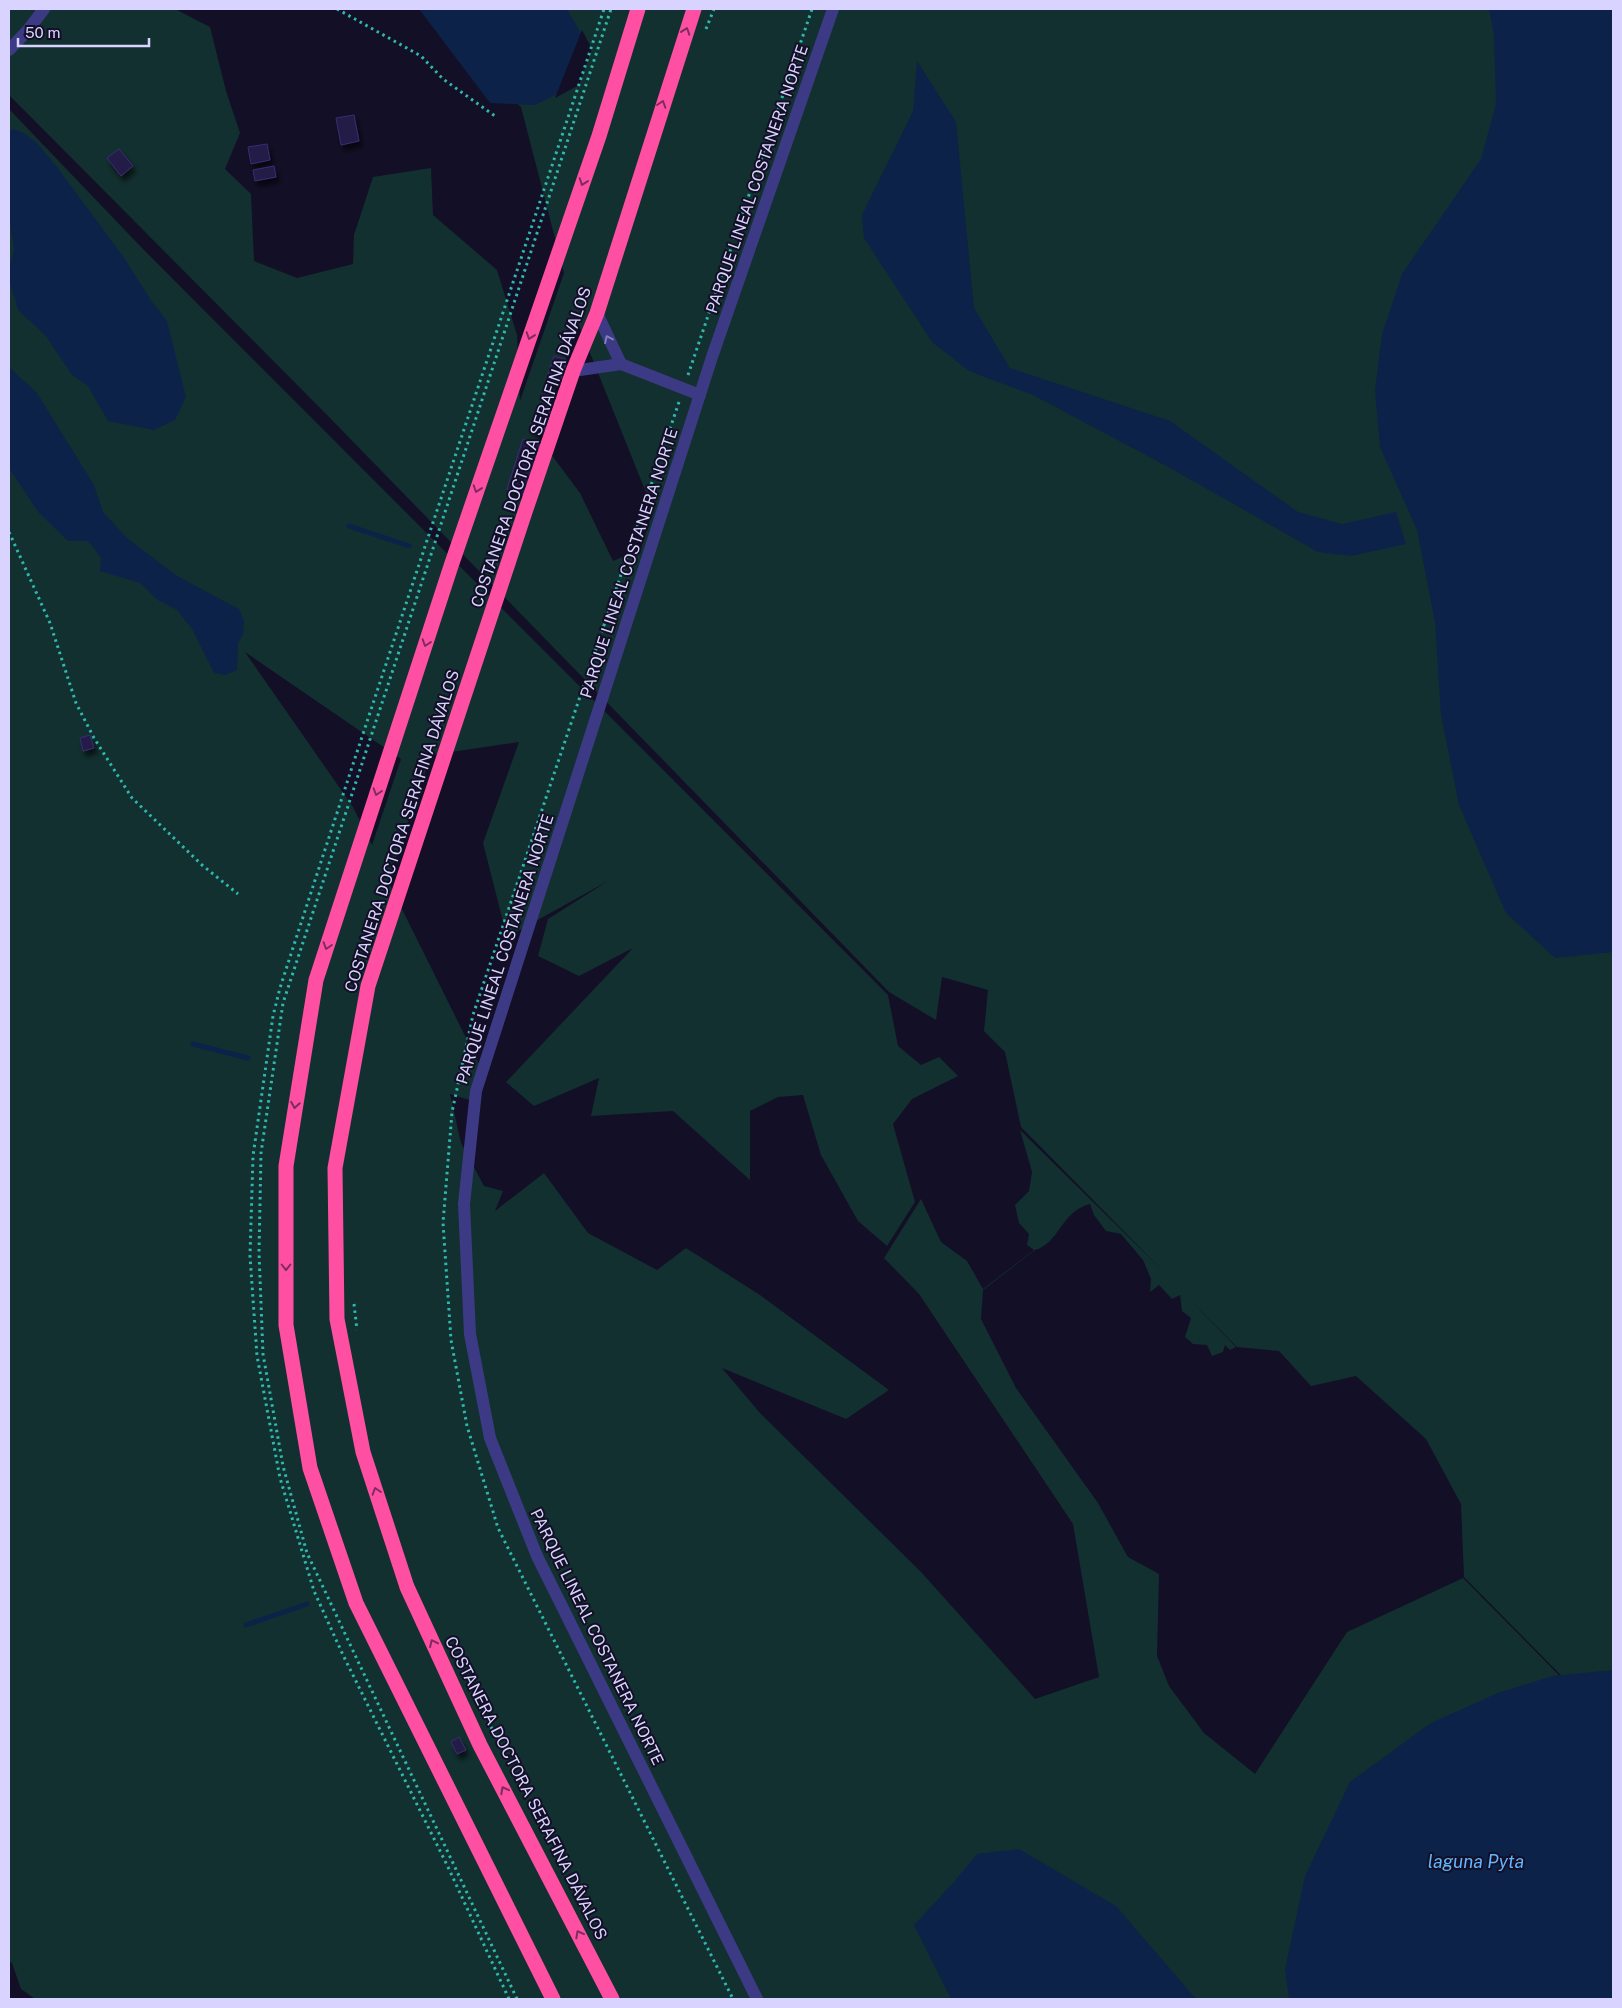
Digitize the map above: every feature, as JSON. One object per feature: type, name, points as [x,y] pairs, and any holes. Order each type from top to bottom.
[{"type":"highway","points":[[553,1999],[356,1603],[310,1468],[286,1325],[286,1166],[316,980],[457,549],[599,136],[638,9]]},
{"type":"highway","name":"COSTANERA DOCTORA SERAFINA DÁVALOS","points":[[612,1999],[480,1745],[407,1586],[363,1452],[337,1318],[335,1168],[368,986],[574,371],[596,313],[694,9]]},
{"type":"street","points":[[9,50],[44,9]]},
{"type":"street","name":"PARQUE LINEAL COSTANERA NORTE","points":[[757,1999],[537,1556],[490,1438],[470,1334],[464,1204],[476,1092],[700,394],[833,9]]},
{"type":"street","points":[[596,313],[622,364]]},
{"type":"street","points":[[574,371],[622,364],[700,394]]},
{"type":"path","points":[[337,9],[421,56],[443,79],[495,116]]},
{"type":"path","points":[[509,1999],[448,1867],[343,1655],[314,1591],[280,1478],[257,1356],[250,1236],[253,1156],[273,1016],[280,988],[475,390],[564,133],[604,9]]},
{"type":"path","points":[[517,1999],[307,1553],[284,1466],[263,1354],[259,1253],[261,1153],[283,1003],[611,9]]},
{"type":"path","points":[[733,1999],[498,1528],[467,1426],[451,1340],[443,1222],[452,1112],[472,1015],[812,9]]},
{"type":"path","points":[[9,532],[50,623],[76,703],[94,738],[132,798],[202,865],[238,894]]},
{"type":"green space","points":[[9,9],[175,9],[210,27],[226,91],[240,133],[225,169],[251,194],[254,261],[297,278],[353,264],[354,235],[373,177],[431,168],[433,215],[497,270],[517,335],[520,401],[564,273],[521,107],[445,40],[430,9],[1613,9],[1613,1728],[1464,1577],[1461,1504],[1426,1439],[1356,1376],[1311,1386],[1279,1351],[1237,1347],[1189,1299],[1236,1347],[1230,1350],[1225,1345],[1223,1352],[1212,1356],[1207,1345],[1193,1344],[1185,1337],[1191,1318],[1182,1311],[1180,1295],[1172,1299],[1159,1285],[1150,1292],[1151,1279],[1143,1260],[1121,1234],[1106,1231],[1094,1215],[1090,1204],[1072,1214],[1050,1241],[1035,1250],[983,1290],[981,1319],[1016,1388],[1098,1503],[1128,1557],[1159,1574],[1157,1656],[1169,1686],[1204,1733],[1255,1774],[1347,1632],[1463,1578],[1613,1730],[1613,1999],[35,1999],[21,1989],[12,1963],[9,1961],[9,109],[143,249],[888,995],[898,1046],[921,1065],[939,1057],[958,1076],[912,1099],[893,1124],[915,1202],[887,1246],[858,1221],[821,1155],[803,1095],[778,1097],[750,1111],[750,1180],[673,1111],[591,1116],[599,1078],[534,1106],[506,1082],[633,948],[579,976],[538,956],[548,919],[608,881],[507,937],[483,843],[519,742],[431,755],[388,881],[483,1072],[480,1103],[450,1094],[461,1143],[484,1186],[503,1191],[495,1211],[544,1173],[588,1233],[657,1270],[686,1248],[760,1295],[889,1390],[846,1419],[722,1368],[760,1413],[921,1572],[1035,1699],[1099,1677],[1073,1524],[919,1294],[884,1258],[921,1199],[941,1242],[967,1261],[983,1289],[1034,1250],[1027,1245],[1029,1234],[1019,1223],[1015,1205],[1029,1191],[1032,1172],[1020,1130],[1163,1271],[1021,1127],[1005,1052],[984,1031],[988,990],[942,977],[936,1020],[889,992],[329,417],[9,95]],"holes":[[[578,323],[653,510],[641,549],[613,561],[580,493],[539,438]],[[245,652],[401,759],[372,845],[353,807]]]},
{"type":"water","points":[[419,9],[567,9],[590,49],[577,84],[535,105],[490,103]]},
{"type":"water","points":[[1489,9],[1613,9],[1613,952],[1555,958],[1506,913],[1459,805],[1441,715],[1435,622],[1417,530],[1380,447],[1375,390],[1382,334],[1402,274],[1481,159],[1496,104],[1494,35]]},
{"type":"water","points":[[917,61],[956,122],[974,308],[1010,368],[1170,421],[1298,512],[1342,524],[1396,512],[1406,544],[1351,556],[1318,552],[1172,469],[1033,395],[969,371],[932,342],[864,238],[862,215],[913,111]]},
{"type":"water","points":[[13,129],[22,132],[37,143],[57,167],[125,259],[150,299],[167,321],[186,397],[175,420],[154,430],[108,421],[88,386],[72,375],[45,335],[18,310],[9,280],[9,269],[14,250],[9,215],[9,131]]},
{"type":"water","points":[[9,367],[37,393],[94,485],[103,512],[127,538],[177,576],[239,609],[244,621],[243,635],[238,643],[237,670],[225,675],[214,673],[192,629],[177,610],[156,599],[140,583],[100,571],[101,558],[88,541],[68,541],[39,513],[9,468]]},
{"type":"water","name":"laguna Pyta","points":[[1613,1670],[1613,1999],[1289,1999],[1285,1969],[1305,1876],[1350,1782],[1431,1723],[1498,1693],[1553,1676]]},
{"type":"water","points":[[1019,1849],[1116,1906],[1196,1999],[951,1999],[914,1925],[977,1854]]},
{"type":"pier","points":[[582,30],[592,49],[579,85],[555,98]]},
{"type":"building","points":[[354,115],[359,141],[341,145],[336,118]]},
{"type":"building","points":[[267,144],[270,160],[251,164],[248,147]]},
{"type":"building","points":[[119,149],[133,166],[121,176],[107,158]]},
{"type":"building","points":[[274,166],[276,177],[255,181],[253,170]]},
{"type":"building","points":[[554,356],[567,360],[559,385],[546,381]]},
{"type":"building","points":[[538,404],[551,408],[543,434],[530,430]]},
{"type":"building","points":[[523,439],[540,445],[524,495],[507,489]]},
{"type":"building","points":[[90,735],[94,748],[83,751],[80,738]]},
{"type":"building","points":[[459,1737],[466,1750],[457,1754],[451,1742]]},
{"type":"waterway","points":[[349,526],[409,546]]},
{"type":"waterway","points":[[193,1044],[248,1058]]},
{"type":"waterway","points":[[246,1625],[307,1604]]}]
